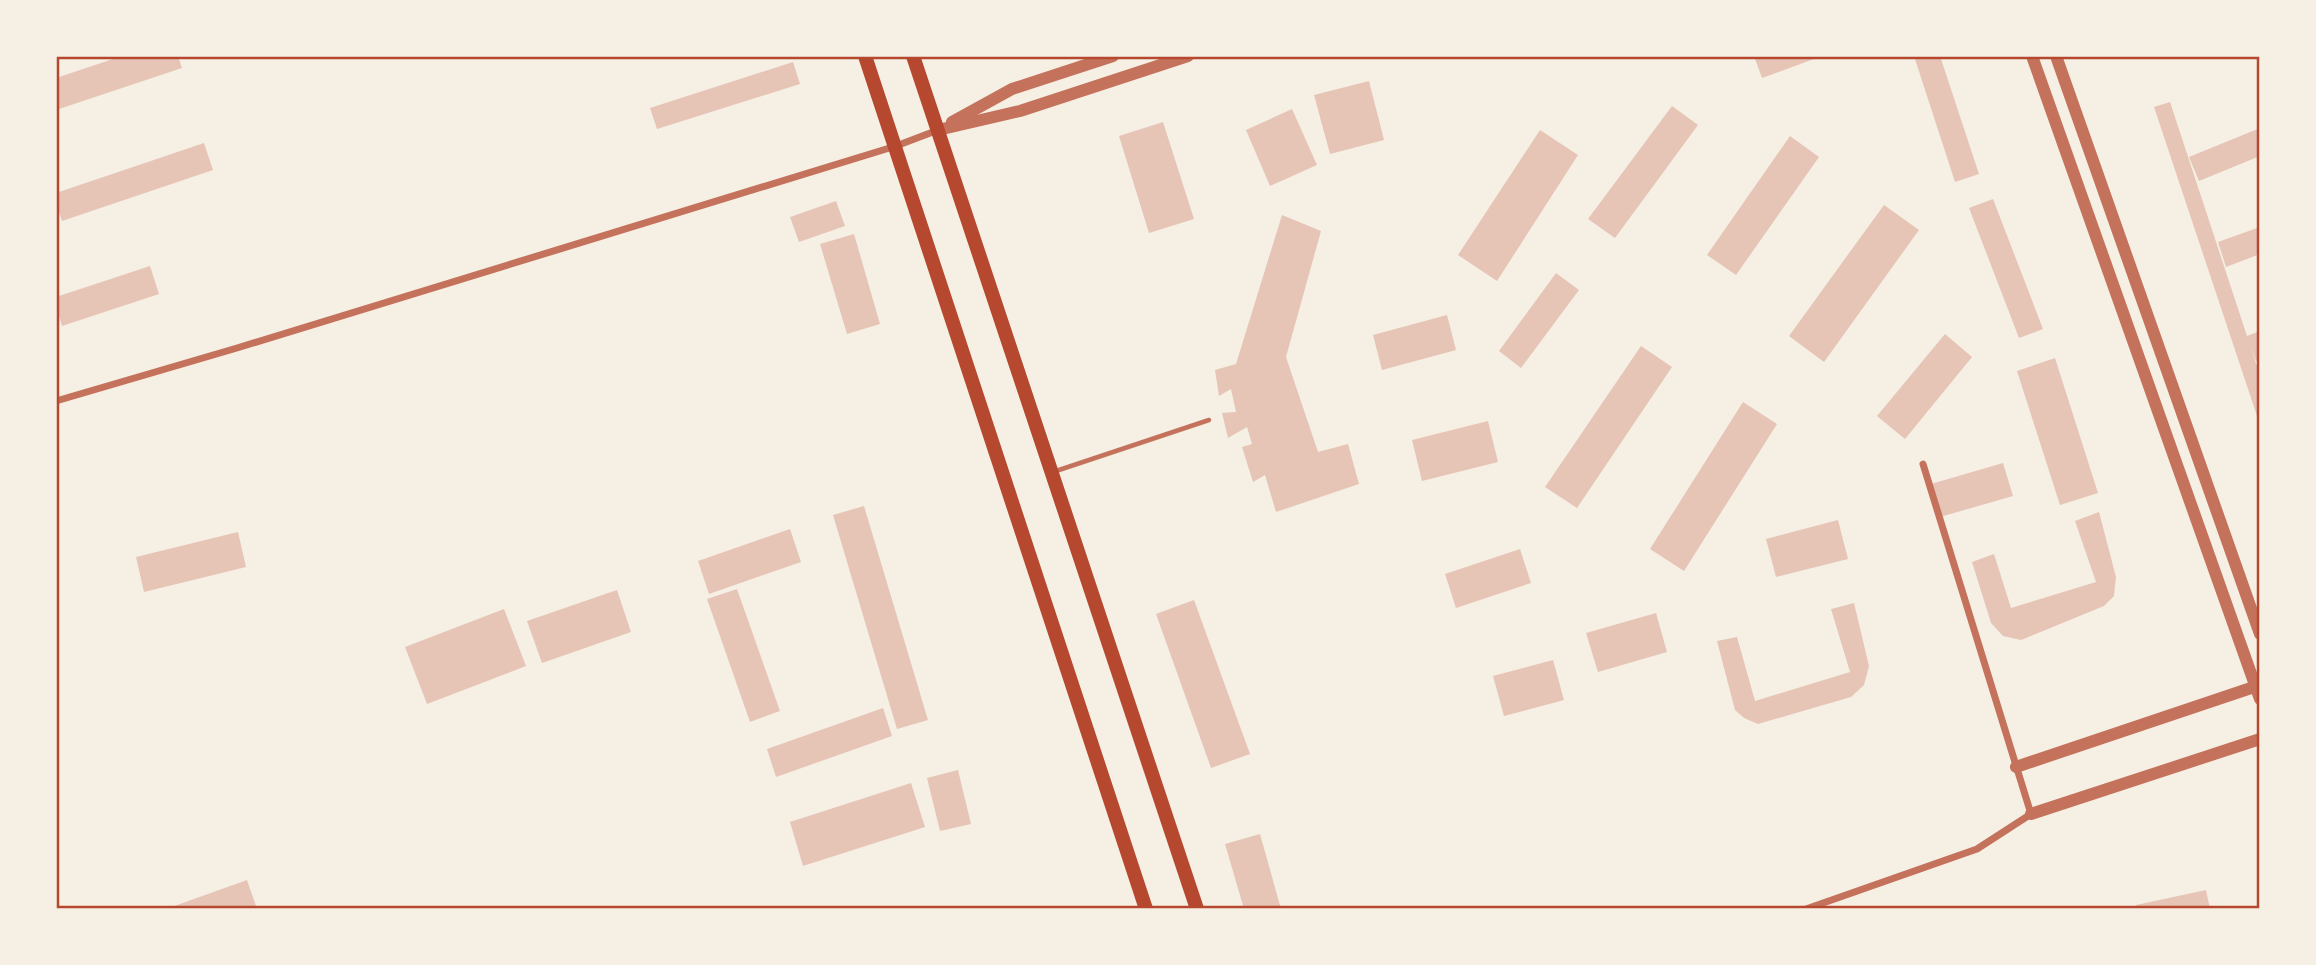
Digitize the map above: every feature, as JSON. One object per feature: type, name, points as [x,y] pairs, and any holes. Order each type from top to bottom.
[{"type":"main road","points":[[865,56],[1146,909]]},
{"type":"main road","points":[[913,56],[1197,909]]},
{"type":"street","points":[[938,130],[1012,89],[1114,56]]},
{"type":"street","points":[[56,401],[896,146],[938,130],[1020,111],[1188,56]]},
{"type":"street","points":[[2016,767],[2259,690],[2032,56]]},
{"type":"street","points":[[2056,56],[2260,634]]},
{"type":"street","points":[[1923,464],[2031,814]]},
{"type":"street","points":[[1806,909],[1977,849],[2031,814],[2260,739]]},
{"type":"lane","points":[[1051,473],[1209,420]]},
{"type":"building","points":[[122,56],[178,56],[182,68],[56,110],[56,78]]},
{"type":"building","points":[[1754,56],[1822,56],[1762,78]]},
{"type":"building","points":[[1914,56],[1940,56],[1979,174],[1955,182]]},
{"type":"building","points":[[793,62],[800,84],[657,129],[650,108]]},
{"type":"building","points":[[1369,81],[1384,140],[1330,154],[1314,95]]},
{"type":"building","points":[[2170,102],[2247,336],[2260,331],[2260,360],[2256,361],[2251,348],[2260,375],[2260,425],[2154,107]]},
{"type":"building","points":[[1672,106],[1698,125],[1615,238],[1588,219]]},
{"type":"building","points":[[1292,109],[1317,165],[1270,186],[1246,130]]},
{"type":"building","points":[[1163,122],[1194,219],[1149,233],[1119,136]]},
{"type":"building","points":[[2260,128],[2260,156],[2199,181],[2189,157]]},
{"type":"building","points":[[1540,130],[1578,155],[1497,281],[1458,255]]},
{"type":"building","points":[[1790,136],[1819,157],[1736,275],[1707,255]]},
{"type":"building","points":[[204,143],[213,170],[62,221],[56,193]]},
{"type":"building","points":[[1993,199],[2043,329],[2019,338],[1969,208]]},
{"type":"building","points":[[836,201],[845,226],[799,242],[790,217]]},
{"type":"building","points":[[1884,205],[1919,230],[1824,362],[1789,336]]},
{"type":"building","points":[[1282,215],[1321,231],[1286,357],[1318,452],[1348,444],[1359,484],[1276,512],[1265,475],[1253,482],[1242,447],[1252,444],[1247,427],[1228,438],[1222,413],[1236,412],[1231,389],[1219,396],[1215,370],[1236,364]]},
{"type":"building","points":[[2260,227],[2260,254],[2226,267],[2218,242]]},
{"type":"building","points":[[854,234],[880,324],[847,334],[820,244]]},
{"type":"building","points":[[150,266],[159,294],[62,326],[56,297]]},
{"type":"building","points":[[1556,273],[1579,290],[1521,368],[1499,351]]},
{"type":"building","points":[[1447,315],[1456,350],[1382,370],[1373,335]]},
{"type":"building","points":[[1945,334],[1972,357],[1905,439],[1877,416]]},
{"type":"building","points":[[1641,346],[1672,367],[1577,508],[1545,487]]},
{"type":"building","points":[[2055,358],[2098,493],[2060,505],[2017,371]]},
{"type":"building","points":[[1743,402],[1777,424],[1684,571],[1650,549]]},
{"type":"building","points":[[1488,421],[1498,462],[1422,481],[1412,440]]},
{"type":"building","points":[[2003,463],[2013,496],[1940,517],[1931,484]]},
{"type":"building","points":[[864,506],[928,720],[897,729],[833,515]]},
{"type":"building","points":[[2099,512],[2116,577],[2114,596],[2104,606],[2021,640],[2003,636],[1991,623],[1972,562],[1994,554],[2011,608],[2096,582],[2075,521]]},
{"type":"building","points":[[1838,520],[1848,559],[1776,577],[1766,539]]},
{"type":"building","points":[[790,529],[801,562],[709,594],[698,561]]},
{"type":"building","points":[[238,532],[246,567],[144,592],[136,557]]},
{"type":"building","points":[[1520,549],[1531,583],[1456,608],[1445,574]]},
{"type":"building","points":[[737,589],[780,711],[750,722],[707,599]]},
{"type":"building","points":[[617,590],[631,632],[542,663],[527,621]]},
{"type":"building","points":[[1194,600],[1250,754],[1211,768],[1156,614]]},
{"type":"building","points":[[1854,603],[1869,666],[1864,685],[1851,697],[1758,724],[1744,718],[1735,710],[1717,641],[1737,637],[1755,701],[1850,672],[1831,609]]},
{"type":"building","points":[[504,609],[526,666],[427,704],[405,647]]},
{"type":"building","points":[[1656,613],[1667,652],[1598,672],[1586,633]]},
{"type":"building","points":[[1553,660],[1564,700],[1504,716],[1493,676]]},
{"type":"building","points":[[883,708],[892,736],[776,777],[767,749]]},
{"type":"building","points":[[958,770],[971,824],[940,831],[927,778]]},
{"type":"building","points":[[911,783],[925,827],[803,866],[790,822]]},
{"type":"building","points":[[1260,834],[1281,909],[1244,909],[1225,844]]},
{"type":"building","points":[[247,880],[257,909],[166,909]]},
{"type":"building","points":[[2206,890],[2210,909],[2136,909],[2136,905]]}]
